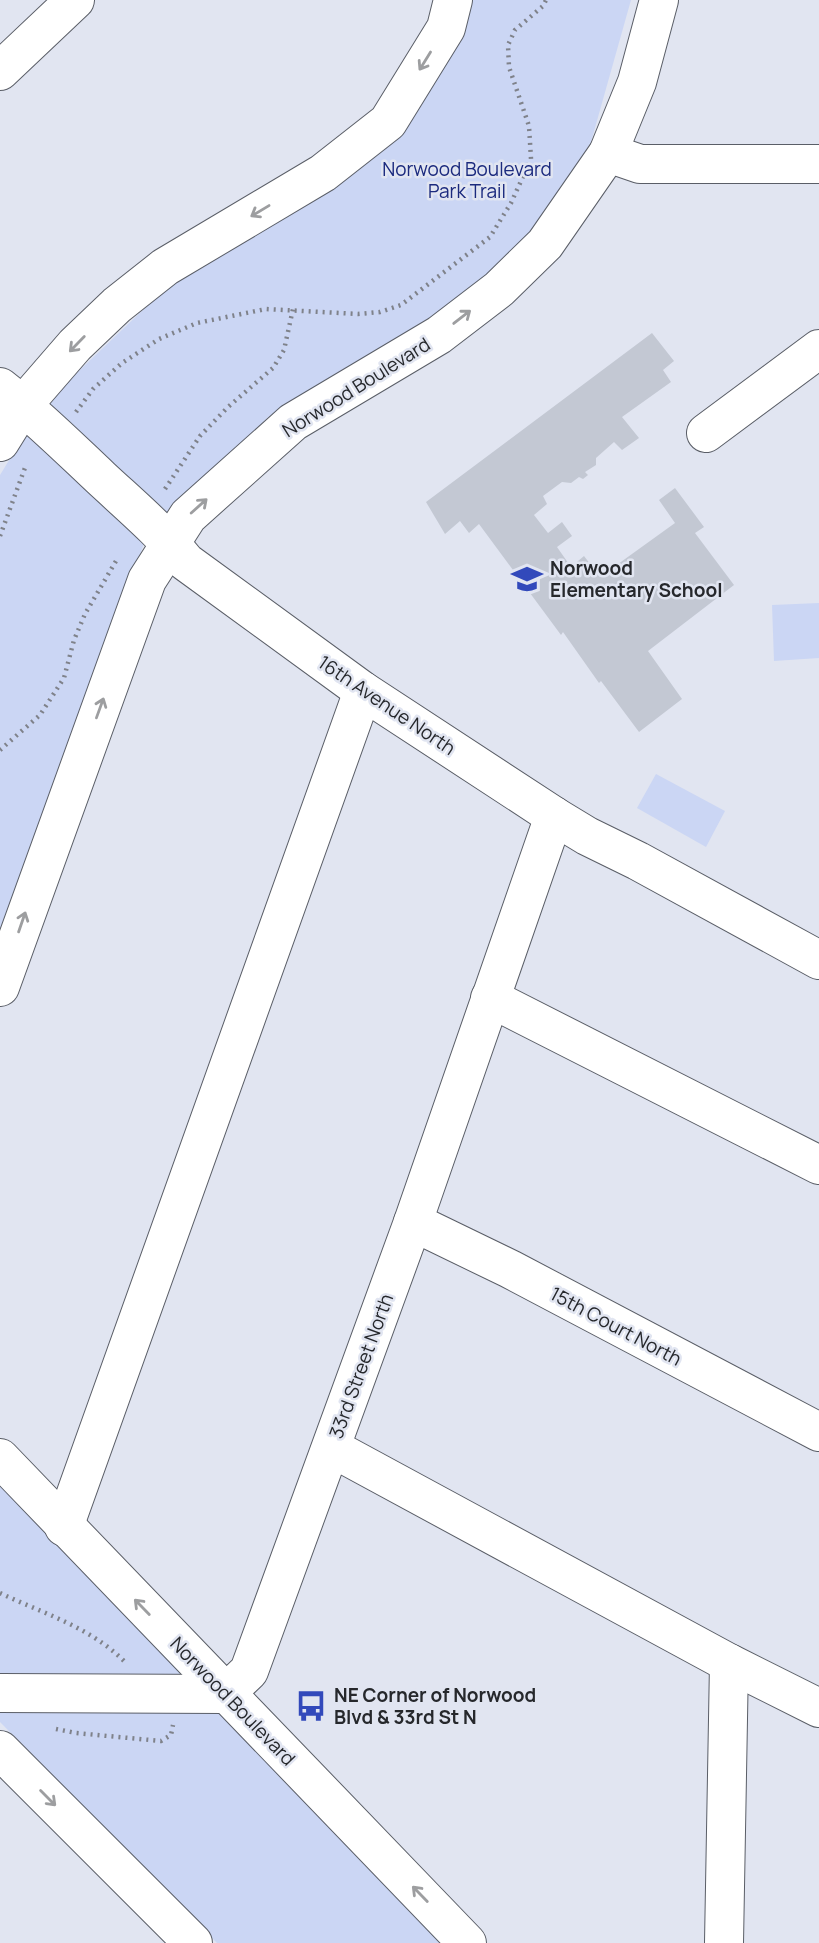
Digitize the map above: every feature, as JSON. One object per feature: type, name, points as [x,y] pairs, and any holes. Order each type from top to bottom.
[{"type":"street","points":[[0,71],[75,0]]},
{"type":"street","points":[[0,442],[12,396],[117,305],[165,267],[323,173],[388,122],[446,28],[453,0]]},
{"type":"street","name":"Norwood Boulevard","points":[[0,987],[147,580],[158,531],[188,516],[293,422],[439,335],[499,289],[545,244],[608,153],[637,82],[659,0]]},
{"type":"street","points":[[608,153],[640,164],[819,163]]},
{"type":"street","points":[[706,433],[819,349]]},
{"type":"street","name":"16th Avenue North","points":[[12,396],[70,422],[186,562],[363,691],[587,836],[650,867],[819,960]]},
{"type":"street","points":[[64,1527],[363,691]]},
{"type":"street","name":"33rd Street North","points":[[225,1694],[249,1671],[413,1222],[554,816]]},
{"type":"street","points":[[491,998],[819,1165]]},
{"type":"street","name":"15th Court North","points":[[413,1222],[510,1269],[819,1432]]},
{"type":"street","points":[[332,1448],[729,1663],[819,1707]]},
{"type":"street","name":"Norwood Boulevard","points":[[0,1458],[467,1943]]},
{"type":"street","points":[[724,1943],[729,1663]]},
{"type":"street","points":[[0,1693],[225,1694]]},
{"type":"street","points":[[0,1750],[193,1943]]},
{"type":"path","points":[[0,537],[23,471],[37,442],[70,422],[93,389],[122,363],[159,339],[197,323],[266,309],[358,314],[380,312],[401,305],[490,237],[511,203],[531,159],[529,125],[509,67],[508,45],[515,30],[543,6],[546,0]]},
{"type":"path","points":[[158,531],[201,436],[273,368],[284,350],[293,309]]},
{"type":"path","points":[[0,750],[40,715],[64,678],[74,640],[85,614],[117,559]]},
{"type":"green space","name":"Norwood Boulevard Park Trail","points":[[467,0],[631,0],[591,142],[535,235],[479,285],[385,348],[268,417],[144,543],[0,962],[0,475],[43,405],[185,270],[349,173]]},
{"type":"green space","points":[[819,603],[819,658],[774,661],[772,605]]},
{"type":"green space","points":[[656,774],[725,811],[706,847],[637,808]]},
{"type":"green space","points":[[0,1443],[445,1943],[217,1943],[0,1722]]},
{"type":"building","points":[[652,333],[674,361],[663,370],[671,382],[622,417],[639,438],[622,450],[614,442],[596,458],[596,465],[585,472],[588,475],[583,479],[579,477],[571,483],[562,482],[543,496],[547,504],[534,515],[548,533],[562,522],[572,536],[557,547],[571,567],[584,556],[600,577],[675,523],[659,500],[675,488],[704,527],[695,533],[734,585],[648,651],[682,699],[639,732],[601,681],[599,683],[563,632],[561,635],[479,524],[469,533],[460,521],[445,534],[426,502]]},
{"type":"place","name":"Norwood Elementary School","points":[[527,579]]},
{"type":"place","name":"NE Corner of Norwood Blvd & 33rd St N","points":[[311,1706]]}]
